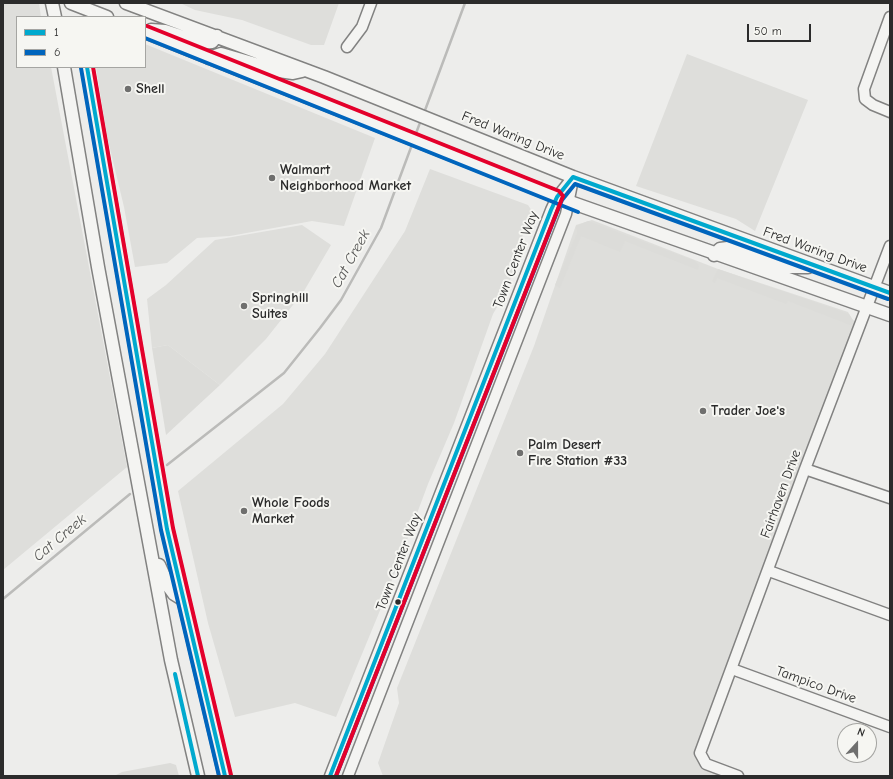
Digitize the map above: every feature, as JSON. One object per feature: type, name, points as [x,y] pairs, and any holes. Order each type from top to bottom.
[{"type":"main road","points":[[52,3],[56,16]]},
{"type":"main road","name":"Fred Waring Drive","points":[[126,3],[306,70],[573,177],[890,293]]},
{"type":"main road","points":[[137,3],[150,12]]},
{"type":"main road","points":[[75,7],[104,16]]},
{"type":"main road","points":[[146,31],[165,31],[201,43],[212,42],[216,36]]},
{"type":"main road","points":[[146,31],[558,198],[714,255],[890,315]]},
{"type":"main road","points":[[209,58],[221,54],[279,71],[293,73],[306,70]]},
{"type":"main road","points":[[64,68],[98,267],[172,660],[198,776]]},
{"type":"main road","points":[[87,68],[167,529],[182,599],[225,776]]},
{"type":"main road","points":[[714,255],[720,249],[728,248],[788,267],[819,268]]},
{"type":"main road","points":[[151,547],[169,587],[174,594],[182,599]]},
{"type":"street","points":[[347,47],[362,27],[371,3]]},
{"type":"street","points":[[889,20],[864,89],[865,99],[873,105],[890,112]]},
{"type":"street","points":[[348,776],[570,202],[573,177]]},
{"type":"street","name":"Town Center Way","points":[[330,776],[521,283],[558,198],[573,177]]},
{"type":"street","name":"Fairhaven Drive","points":[[738,776],[706,764],[700,753],[890,246]]},
{"type":"street","points":[[805,470],[890,498]]},
{"type":"street","points":[[768,571],[890,615]]},
{"type":"street","name":"Tampico Drive","points":[[732,668],[890,727]]},
{"type":"shaded area","points":[[3,3],[39,3],[41,16],[16,16],[16,68],[51,68],[127,467],[3,570]]},
{"type":"shaded area","points":[[180,3],[339,3],[324,45],[311,45],[242,20],[195,10]]},
{"type":"shaded area","points":[[146,44],[375,138],[344,226],[312,221],[230,236],[197,238],[167,263],[135,267],[124,207],[107,136],[96,68],[146,68]]},
{"type":"shaded area","points":[[687,54],[808,100],[755,231],[736,219],[636,186]]},
{"type":"shaded area","points":[[430,169],[528,205],[534,214],[520,241],[517,260],[506,292],[493,314],[454,423],[428,484],[388,591],[336,717],[295,703],[235,717],[208,623],[178,491],[283,404],[325,354],[405,231]]},
{"type":"shaded area","points":[[592,220],[718,269],[848,312],[857,328],[698,758],[745,776],[383,776],[378,763],[399,703],[397,688],[534,346],[576,225]]},
{"type":"shaded area","points":[[588,221],[695,261],[699,266],[698,270],[625,241],[620,252],[581,236],[560,288],[555,285],[577,233],[576,226]]},
{"type":"shaded area","points":[[302,225],[331,245],[304,291],[266,339],[220,385],[168,345],[152,348],[147,299],[166,285],[215,240]]},
{"type":"shaded area","points":[[718,269],[849,314],[856,322],[855,324],[850,325],[788,301],[786,304],[717,278],[715,283],[712,281]]},
{"type":"shaded area","points":[[168,345],[220,385],[166,435],[152,348]]},
{"type":"shaded area","points":[[170,763],[176,765],[179,776],[114,776],[122,772]]},
{"type":"waterway","name":"Cat Creek","points":[[424,113],[465,3]]},
{"type":"waterway","name":"Cat Creek","points":[[415,136],[421,120]]},
{"type":"waterway","name":"Cat Creek","points":[[167,465],[284,373],[320,328],[341,300],[381,228],[413,142]]},
{"type":"waterway","name":"Cat Creek","points":[[3,599],[130,494]]},
{"type":"transit line","points":[[147,26],[559,191],[563,196],[336,776]]},
{"type":"transit line","name":"6","points":[[146,38],[578,212]]},
{"type":"transit line","name":"6","points":[[81,68],[161,530],[219,776]]},
{"type":"transit line","name":"1","points":[[87,68],[167,529],[225,776]]},
{"type":"transit line","points":[[93,68],[173,528],[231,775]]},
{"type":"transit line","name":"1","points":[[330,776],[551,210],[557,197],[573,177],[890,293]]},
{"type":"transit line","name":"6","points":[[336,776],[557,212],[562,200],[575,184],[888,299]]},
{"type":"transit line","name":"1","points":[[175,674],[198,776]]},
{"type":"place","name":"Shell","points":[[128,89]]},
{"type":"place","name":"Walmart Neighborhood Market","points":[[272,178]]},
{"type":"place","name":"Springhill Suites","points":[[244,306]]},
{"type":"place","name":"Trader Joe's","points":[[703,411]]},
{"type":"place","name":"Palm Desert Fire Station #33","points":[[520,453]]},
{"type":"place","name":"Whole Foods Market","points":[[244,511]]}]
